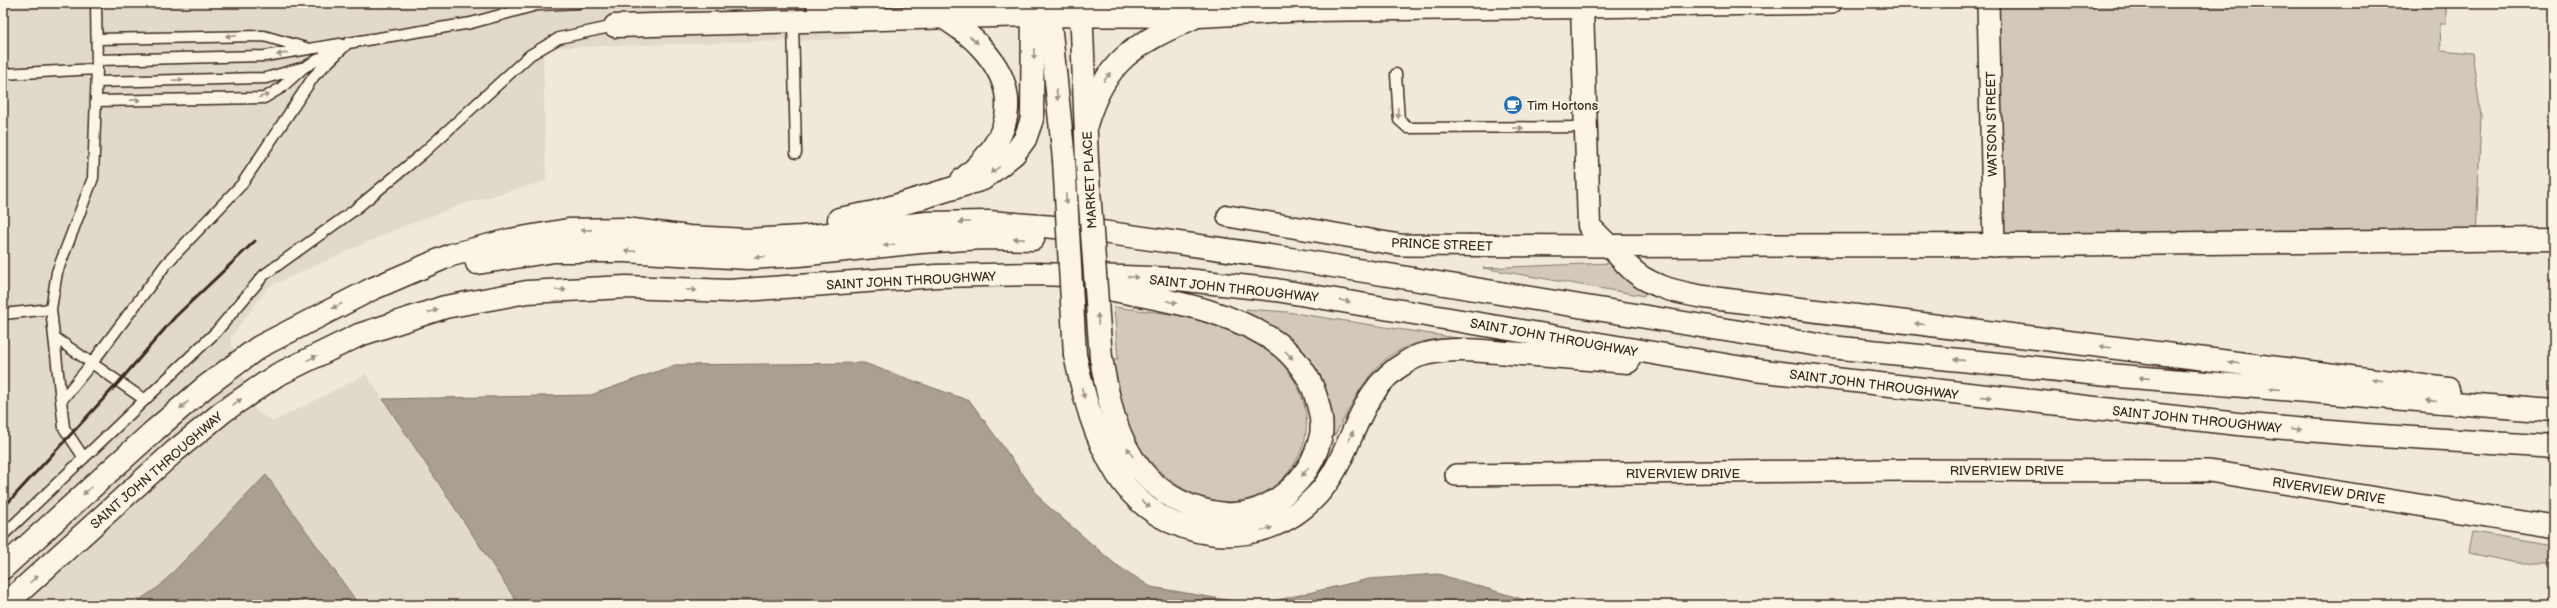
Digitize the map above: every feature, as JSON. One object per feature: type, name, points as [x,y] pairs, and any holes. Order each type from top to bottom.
[{"type":"main road","points":[[901,3],[948,12],[980,3]]},
{"type":"main road","points":[[615,26],[793,21],[830,11],[948,12],[1081,9],[1199,16],[1315,10],[1582,5],[1589,226],[1636,273],[1654,283],[1677,292],[1704,297],[2432,387],[2554,407]]},
{"type":"main road","points":[[3,568],[204,387],[259,347],[372,289],[452,255],[503,242],[568,230],[703,227],[769,229],[821,223],[875,212],[983,179],[999,168],[1014,154],[1024,139],[1032,119],[1040,9]]},
{"type":"main road","name":"MARKET PLACE","points":[[1040,9],[1064,160],[1075,355],[1088,415],[1118,475],[1139,499],[1166,519],[1191,529],[1220,536],[1249,534],[1275,527],[1297,515],[1319,494],[1347,446],[1360,416],[1387,375],[1426,354],[1480,351],[1754,370]]},
{"type":"main road","name":"MARKET PLACE","points":[[1038,274],[1179,304],[1226,318],[1278,343],[1313,384],[1320,411],[1321,438],[1309,466],[1296,485],[1277,500],[1253,510],[1226,514],[1202,510],[1180,502],[1161,491],[1141,469],[1127,448],[1116,423],[1108,396],[1101,358],[1087,162],[1081,9]]},
{"type":"main road","points":[[948,12],[992,59],[1003,79],[1008,98],[1008,119],[1001,136],[975,170],[950,190]]},
{"type":"main road","points":[[1086,125],[1096,93],[1121,59],[1151,38],[1199,16]]},
{"type":"main road","points":[[625,229],[689,238],[747,240],[802,237],[927,223],[988,222],[1081,229],[1170,241],[1831,346],[2108,375],[2554,411]]},
{"type":"main road","points":[[372,289],[442,270],[500,258],[554,252],[625,251],[748,258],[799,255],[920,242],[982,238],[1170,241]]},
{"type":"main road","points":[[1609,246],[1994,246],[2554,239]]},
{"type":"main road","name":"SAINT JOHN THROUGHWAY","points":[[5,605],[175,451],[224,411],[277,374],[360,335],[445,307],[527,292],[626,287],[729,291],[936,276],[1038,274],[1178,279],[1276,290],[1754,370],[2238,424],[2366,435],[2554,447]]},
{"type":"street","points":[[1582,5],[1831,3]]},
{"type":"street","name":"WATSON STREET","points":[[1988,3],[1994,246]]},
{"type":"street","name":"PRINCE STREET","points":[[1228,216],[1400,245],[1609,246]]},
{"type":"street","name":"RIVERVIEW DRIVE","points":[[1456,475],[1902,470],[2209,471],[2554,527]]},
{"type":"lane","points":[[84,458],[64,428],[51,309],[57,272],[93,178],[97,82],[96,3]]},
{"type":"lane","points":[[3,74],[97,64],[265,56],[471,24],[540,4],[579,3]]},
{"type":"lane","points":[[793,21],[796,153]]},
{"type":"lane","points":[[3,535],[216,332],[264,275],[353,211],[422,154],[530,55],[559,38],[615,26]]},
{"type":"lane","points":[[97,39],[264,36],[310,49]]},
{"type":"lane","points":[[96,101],[264,98],[281,88],[303,68],[348,43]]},
{"type":"lane","points":[[61,400],[92,363],[166,264],[242,184],[314,76],[348,43]]},
{"type":"lane","points":[[97,82],[266,78],[303,68]]},
{"type":"lane","points":[[1396,74],[1399,120],[1408,128],[1586,127]]},
{"type":"lane","points":[[3,314],[51,309]]},
{"type":"lane","points":[[54,337],[145,400]]},
{"type":"shaded area","points":[[3,3],[847,3],[850,39],[543,48],[546,181],[464,204],[394,230],[268,287],[230,339],[255,410],[273,422],[366,374],[519,605],[359,605],[266,475],[160,586],[132,605],[3,605]]},
{"type":"shaded area","points":[[1988,3],[2446,3],[2446,24],[2440,24],[2441,50],[2472,53],[2481,115],[2476,240],[1994,246]]},
{"type":"shaded area","points":[[1611,263],[1644,289],[1645,296],[1483,268]]},
{"type":"shaded area","points":[[1114,307],[1165,313],[1215,323],[1246,336],[1265,348],[1282,363],[1294,381],[1303,400],[1306,420],[1304,441],[1296,461],[1281,480],[1261,494],[1240,501],[1219,501],[1198,496],[1179,486],[1161,472],[1146,456],[1134,437],[1123,408],[1112,358],[1118,359]]},
{"type":"shaded area","points":[[1246,309],[1287,312],[1457,338],[1431,340],[1411,345],[1394,353],[1380,364],[1357,394],[1335,435],[1327,432],[1282,333],[1247,312]]},
{"type":"shaded area","points":[[864,363],[970,401],[1043,502],[1115,564],[1151,587],[1256,605],[519,605],[383,399],[591,395],[675,365]]},
{"type":"shaded area","points":[[266,475],[359,605],[132,605],[160,586]]},
{"type":"shaded area","points":[[2473,532],[2554,545],[2554,563],[2517,563],[2469,553]]},
{"type":"shaded area","points":[[1438,574],[1542,605],[1256,605],[1369,579]]},
{"type":"railway","points":[[3,508],[119,382],[175,317],[255,241]]},
{"type":"place","name":"Tim Hortons","points":[[1513,105]]}]
